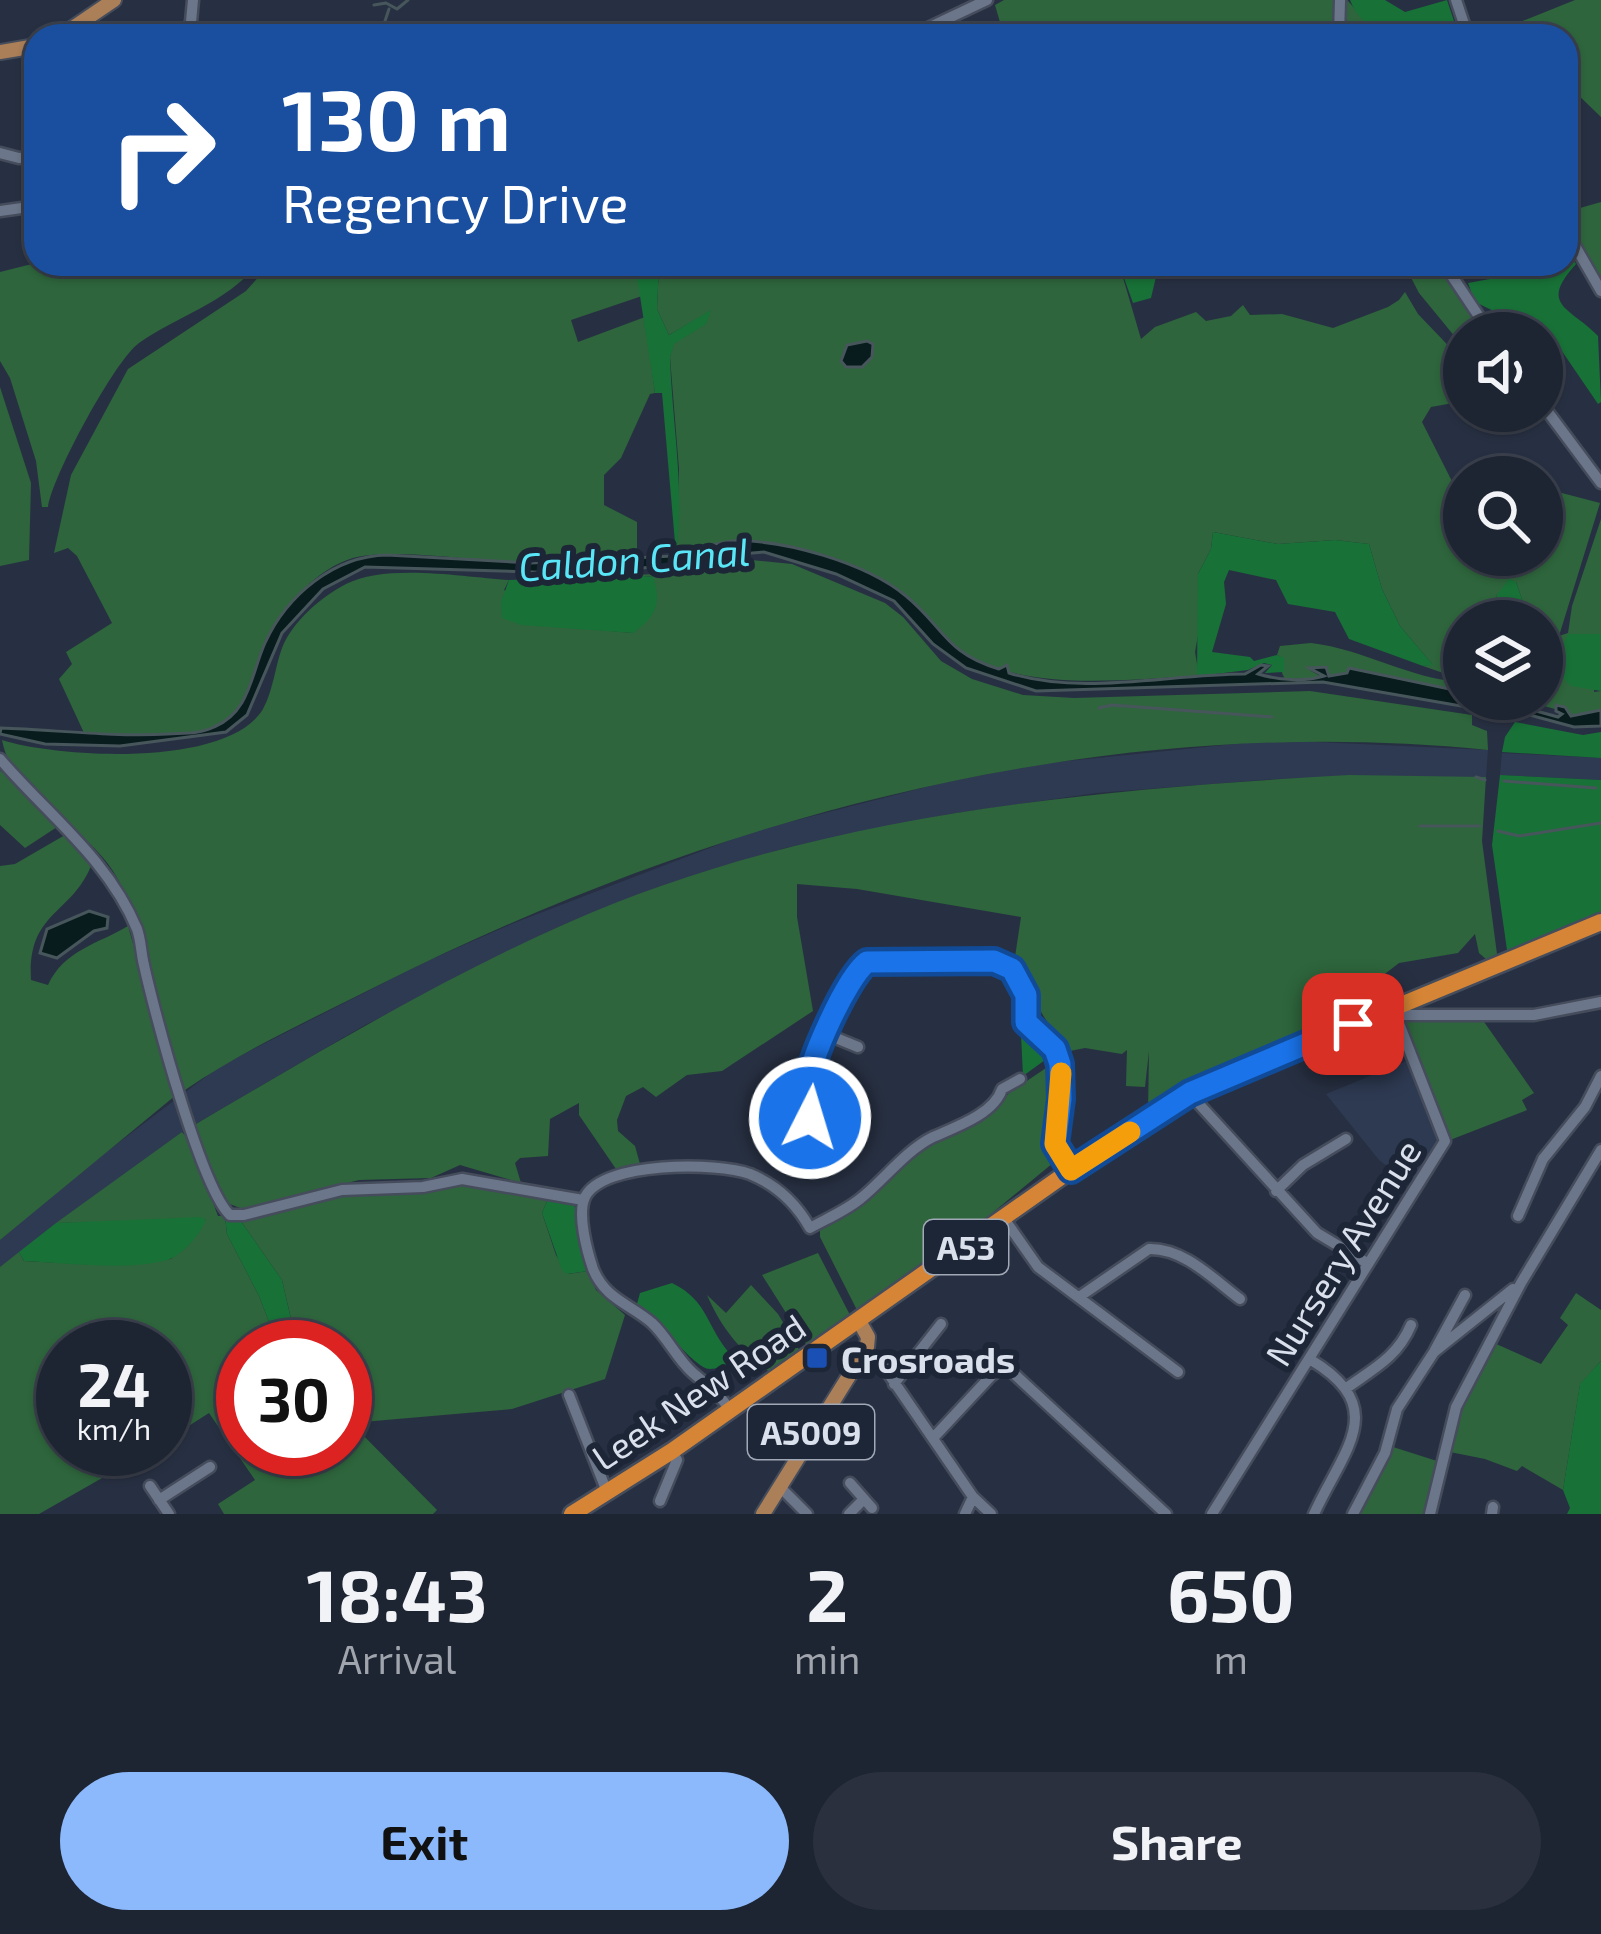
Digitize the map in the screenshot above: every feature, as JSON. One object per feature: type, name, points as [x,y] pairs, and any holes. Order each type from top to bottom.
[{"type":"highway","name":"A53","points":[[859,1321],[1071,1170],[1190,1093],[1601,922]]},
{"type":"highway","name":"Leek New Road","points":[[572,1514],[673,1451],[859,1321]]},
{"type":"main road","points":[[79,24],[114,0]]},
{"type":"main road","name":"A5009","points":[[763,1514],[862,1354],[868,1337],[859,1321]]},
{"type":"main road","name":"A5009","points":[[842,1334],[862,1354]]},
{"type":"street","points":[[936,24],[987,0]]},
{"type":"street","points":[[1578,251],[1601,291]]},
{"type":"street","points":[[1452,276],[1476,312]]},
{"type":"street","points":[[1563,432],[1601,483]]},
{"type":"street","points":[[0,759],[94,856],[139,933],[191,1130],[219,1205],[230,1215],[342,1190],[462,1179],[583,1200],[611,1177],[638,1170],[723,1167],[751,1174],[778,1189],[799,1208],[810,1228],[857,1202],[930,1138],[989,1107],[998,1101],[1002,1089],[1020,1079]]},
{"type":"street","points":[[799,1139],[809,1125],[806,1088],[859,967],[867,962],[994,961],[1012,969],[1026,995],[1026,1022],[1055,1049],[1061,1099],[1055,1144],[1071,1170]]},
{"type":"street","points":[[1394,1011],[1534,1016],[1601,1002]]},
{"type":"street","name":"Nursery Avenue","points":[[1212,1514],[1445,1141],[1394,1011]]},
{"type":"street","points":[[826,1034],[858,1047]]},
{"type":"street","points":[[1518,1216],[1543,1159],[1585,1107],[1601,1076]]},
{"type":"street","points":[[1190,1093],[1317,1233],[1367,1263]]},
{"type":"street","points":[[1276,1191],[1303,1166],[1346,1139]]},
{"type":"street","points":[[1430,1514],[1456,1407],[1520,1283],[1601,1150]]},
{"type":"street","points":[[583,1200],[585,1238],[594,1272],[606,1291],[623,1307],[650,1321],[690,1371],[716,1389],[730,1411]]},
{"type":"street","points":[[1005,1220],[1038,1268],[1178,1372]]},
{"type":"street","points":[[1079,1298],[1149,1249],[1158,1248],[1180,1255],[1240,1299]]},
{"type":"street","points":[[1434,1352],[1520,1283]]},
{"type":"street","points":[[1353,1514],[1385,1453],[1396,1409],[1465,1295]]},
{"type":"street","points":[[894,1384],[941,1324]]},
{"type":"street","points":[[1348,1387],[1390,1358],[1402,1346],[1411,1325]]},
{"type":"street","points":[[862,1354],[877,1357],[973,1497],[991,1514]]},
{"type":"street","points":[[1312,1360],[1348,1387],[1355,1406],[1354,1426],[1314,1514]]},
{"type":"street","points":[[934,1436],[991,1376],[1000,1369],[1011,1371],[1166,1514]]},
{"type":"street","points":[[574,1400],[607,1492]]},
{"type":"street","points":[[660,1502],[677,1460],[673,1451]]},
{"type":"street","points":[[160,1500],[210,1467]]},
{"type":"street","points":[[849,1514],[868,1503],[850,1483]]},
{"type":"street","points":[[150,1486],[169,1514]]},
{"type":"street","points":[[779,1486],[807,1514]]},
{"type":"street","points":[[965,1514],[973,1497]]},
{"type":"shaded area","points":[[1274,740],[1488,750],[1486,777],[1274,779],[1096,793],[950,814],[785,848],[643,894],[565,924],[365,1025],[182,1132],[0,1267],[0,1240],[65,1183],[220,1066],[427,961],[514,923],[754,831],[942,783],[1038,764]]},
{"type":"shaded area","points":[[1502,753],[1601,758],[1601,780],[1500,775]]},
{"type":"shaded area","points":[[1409,1060],[1439,1136],[1412,1186],[1379,1160],[1326,1094]]},
{"type":"green space","points":[[1004,0],[1336,0],[1336,24],[1001,24],[995,5]]},
{"type":"green space","points":[[1347,0],[1368,24],[1347,24]]},
{"type":"green space","points":[[1350,0],[1385,0],[1405,12],[1447,0],[1455,24],[1368,24]]},
{"type":"green space","points":[[1575,0],[1601,0],[1601,117],[1578,95],[1578,24],[1515,24]]},
{"type":"green space","points":[[1601,202],[1601,278],[1578,241],[1578,209]]},
{"type":"green space","points":[[24,266],[24,276],[247,276],[128,354],[86,420],[48,507],[42,507],[36,461],[10,378],[0,361],[0,272]]},
{"type":"green space","points":[[259,276],[638,276],[642,296],[571,320],[578,342],[645,317],[655,393],[650,394],[621,458],[604,475],[604,505],[637,522],[637,558],[527,563],[413,554],[353,558],[315,579],[282,613],[267,638],[243,702],[226,721],[185,735],[85,735],[59,679],[72,664],[66,652],[112,623],[77,556],[68,548],[54,553],[71,475],[128,369],[246,291]]},
{"type":"green space","points":[[637,276],[658,276],[657,309],[669,335],[711,310],[706,324],[674,344],[670,357],[679,480],[676,554],[662,393],[655,393]]},
{"type":"green space","points":[[658,276],[1123,276],[1141,339],[1155,327],[1196,312],[1206,321],[1231,316],[1243,305],[1250,315],[1282,314],[1333,328],[1388,307],[1405,292],[1443,340],[1443,405],[1431,407],[1422,422],[1443,464],[1443,576],[1563,576],[1563,493],[1600,503],[1563,623],[1563,600],[1522,600],[1516,582],[1496,600],[1443,600],[1443,673],[1423,666],[1432,664],[1400,626],[1382,589],[1369,544],[1335,540],[1278,544],[1213,532],[1211,549],[1198,574],[1200,624],[1195,652],[1199,676],[1034,677],[969,657],[907,596],[886,581],[830,557],[798,548],[735,542],[682,556],[677,545],[679,469],[670,357],[673,344],[711,311],[669,335],[657,309]]},
{"type":"green space","points":[[1123,276],[1156,276],[1151,298],[1133,303]]},
{"type":"green space","points":[[1410,276],[1446,276],[1470,312],[1443,312],[1443,322]]},
{"type":"green space","points":[[1495,276],[1567,276],[1559,289],[1562,305],[1598,336],[1601,402],[1563,353],[1563,312],[1496,312],[1475,302],[1468,283]]},
{"type":"green space","points":[[0,387],[31,483],[29,560],[0,566]]},
{"type":"green space","points":[[1601,519],[1601,634],[1594,692],[1601,691],[1601,710],[1571,716],[1563,710],[1563,635],[1568,633],[1572,606]]},
{"type":"green space","points":[[1213,532],[1278,544],[1335,540],[1369,544],[1382,589],[1400,626],[1433,665],[1423,666],[1349,639],[1335,612],[1288,604],[1276,580],[1229,570],[1224,582],[1226,604],[1212,652],[1254,661],[1277,655],[1284,658],[1284,672],[1265,673],[1272,665],[1264,663],[1215,674],[1212,682],[1197,674],[1198,574],[1211,549]]},
{"type":"green space","points":[[731,558],[792,564],[885,603],[941,661],[972,679],[1023,695],[1074,698],[1310,691],[1443,711],[1443,720],[1472,720],[1472,725],[1487,731],[1488,750],[1344,742],[1201,746],[1058,762],[917,789],[777,825],[641,871],[507,925],[279,1035],[185,1090],[120,883],[100,854],[19,777],[2,740],[61,751],[140,753],[215,741],[244,728],[263,709],[282,648],[300,619],[327,595],[363,578],[426,573],[509,580],[504,590],[599,630],[633,633],[653,577],[634,575],[676,573]]},
{"type":"green space","points":[[653,577],[657,602],[652,615],[633,633],[521,625],[502,618],[501,602],[509,580]]},
{"type":"green space","points":[[1509,579],[1516,582],[1522,600],[1496,600]]},
{"type":"green space","points":[[1568,634],[1601,634],[1601,691],[1571,686],[1563,678],[1563,645]]},
{"type":"green space","points":[[1311,643],[1350,651],[1443,680],[1443,688],[1349,668],[1347,673],[1328,677],[1309,670],[1324,678],[1285,679],[1284,659],[1277,655],[1280,646]]},
{"type":"green space","points":[[1515,722],[1583,735],[1601,732],[1601,758],[1502,752]]},
{"type":"green space","points":[[0,771],[9,774],[57,827],[25,848],[0,825]]},
{"type":"green space","points":[[1349,775],[1486,777],[1482,841],[1497,954],[1487,960],[1479,953],[1475,934],[1458,953],[1399,963],[1381,977],[1329,999],[1327,1024],[1228,1065],[1148,1114],[1149,1051],[1145,1087],[1126,1086],[1127,1050],[1122,1054],[1085,1048],[1070,1051],[1043,1016],[1031,979],[1015,957],[1021,917],[857,889],[797,884],[797,917],[813,1011],[722,1071],[687,1075],[656,1097],[643,1087],[626,1096],[618,1131],[635,1146],[640,1164],[616,1169],[579,1115],[579,1103],[550,1119],[548,1156],[520,1158],[515,1163],[521,1183],[460,1165],[431,1178],[359,1180],[243,1209],[227,1203],[194,1129],[332,1045],[517,946],[658,887],[754,857],[851,833],[1049,800]]},
{"type":"green space","points":[[1500,775],[1601,780],[1601,915],[1513,951],[1507,950],[1492,845]]},
{"type":"green space","points":[[65,835],[91,866],[36,940],[31,980],[48,985],[72,956],[128,926],[176,1095],[0,1240],[0,866],[15,864]]},
{"type":"green space","points":[[1400,1018],[1482,1019],[1534,1093],[1522,1100],[1527,1110],[1450,1140]]},
{"type":"green space","points":[[1021,1034],[1045,1055],[1045,1060],[1023,1076]]},
{"type":"green space","points":[[1049,1066],[1053,1163],[939,1257],[858,1312],[820,1237],[820,1228],[931,1141],[999,1105]]},
{"type":"green space","points":[[182,1132],[190,1141],[218,1216],[225,1216],[227,1234],[268,1320],[216,1320],[216,1423],[209,1413],[192,1424],[192,1320],[36,1320],[36,1476],[106,1476],[39,1514],[0,1514],[0,1267],[19,1252],[24,1261],[102,1265],[171,1259],[206,1220],[56,1223]]},
{"type":"green space","points":[[453,1185],[480,1185],[548,1199],[542,1213],[568,1274],[588,1271],[596,1290],[625,1315],[605,1379],[512,1409],[372,1421],[372,1320],[291,1320],[282,1280],[240,1220],[337,1196]]},
{"type":"green space","points":[[548,1199],[570,1202],[577,1209],[588,1271],[567,1274],[562,1270],[542,1213]]},
{"type":"green space","points":[[225,1216],[240,1220],[282,1280],[291,1320],[268,1320],[227,1234]]},
{"type":"green space","points":[[206,1220],[195,1237],[167,1260],[96,1265],[24,1261],[19,1252],[56,1223]]},
{"type":"green space","points":[[818,1253],[850,1315],[807,1346],[762,1275]]},
{"type":"green space","points":[[672,1283],[700,1306],[731,1355],[729,1364],[703,1367],[637,1304],[640,1293]]},
{"type":"green space","points":[[751,1285],[778,1314],[800,1351],[770,1372],[733,1338],[707,1295],[726,1313]]},
{"type":"green space","points":[[1576,1293],[1601,1310],[1601,1361],[1580,1385],[1563,1490],[1522,1466],[1517,1471],[1445,1451],[1461,1403],[1494,1343],[1541,1364],[1568,1325],[1560,1318]]},
{"type":"green space","points":[[1601,1361],[1601,1514],[1567,1514],[1570,1508],[1563,1490],[1580,1384]]},
{"type":"green space","points":[[372,1444],[437,1510],[433,1514],[224,1514],[218,1504],[255,1480],[252,1476],[372,1476]]},
{"type":"green space","points":[[1393,1447],[1437,1461],[1424,1514],[1357,1514]]},
{"type":"water","points":[[873,344],[872,357],[862,367],[846,367],[841,361],[847,345]]},
{"type":"water","points":[[753,541],[847,564],[906,596],[967,655],[999,669],[1007,665],[1009,673],[1037,680],[1126,682],[1245,674],[1261,665],[1268,666],[1258,674],[1300,680],[1324,676],[1309,668],[1326,667],[1329,676],[1347,673],[1349,668],[1443,688],[1443,703],[1323,682],[1036,691],[966,668],[933,644],[894,601],[836,574],[764,552],[683,559],[695,548]]},
{"type":"water","name":"Caldon Canal","points":[[387,555],[531,563],[673,556],[679,561],[670,566],[564,573],[365,567],[323,589],[282,633],[247,715],[226,732],[120,746],[45,744],[0,734],[1,728],[147,735],[214,727],[242,702],[274,625],[299,594],[349,562]]},
{"type":"water","points":[[1563,707],[1571,716],[1601,710],[1601,726],[1574,727],[1548,720],[1563,720]]},
{"type":"water","points":[[89,911],[108,917],[107,928],[94,931],[57,958],[40,953],[47,929]]},
{"type":"waterway","points":[[374,5],[386,3],[397,9],[408,0]]},
{"type":"waterway","points":[[386,24],[389,9]]},
{"type":"waterway","points":[[1099,708],[1112,705],[1272,717]]},
{"type":"waterway","points":[[1476,777],[1485,780]]},
{"type":"waterway","points":[[1504,781],[1596,788]]},
{"type":"waterway","points":[[1498,831],[1519,836],[1601,823]]},
{"type":"waterway","points":[[1420,826],[1480,826]]},
{"type":"slow traffic","points":[[1061,1073],[1055,1144],[1071,1170],[1130,1132]]},
{"type":"place","name":"Crosroads","points":[[817,1358]]},
{"type":"route","points":[[810,1118],[809,1078],[838,1007],[859,967],[867,962],[994,961],[1012,969],[1026,995],[1026,1022],[1055,1049],[1060,1064],[1055,1144],[1071,1170],[1190,1093],[1353,1024]]}]
